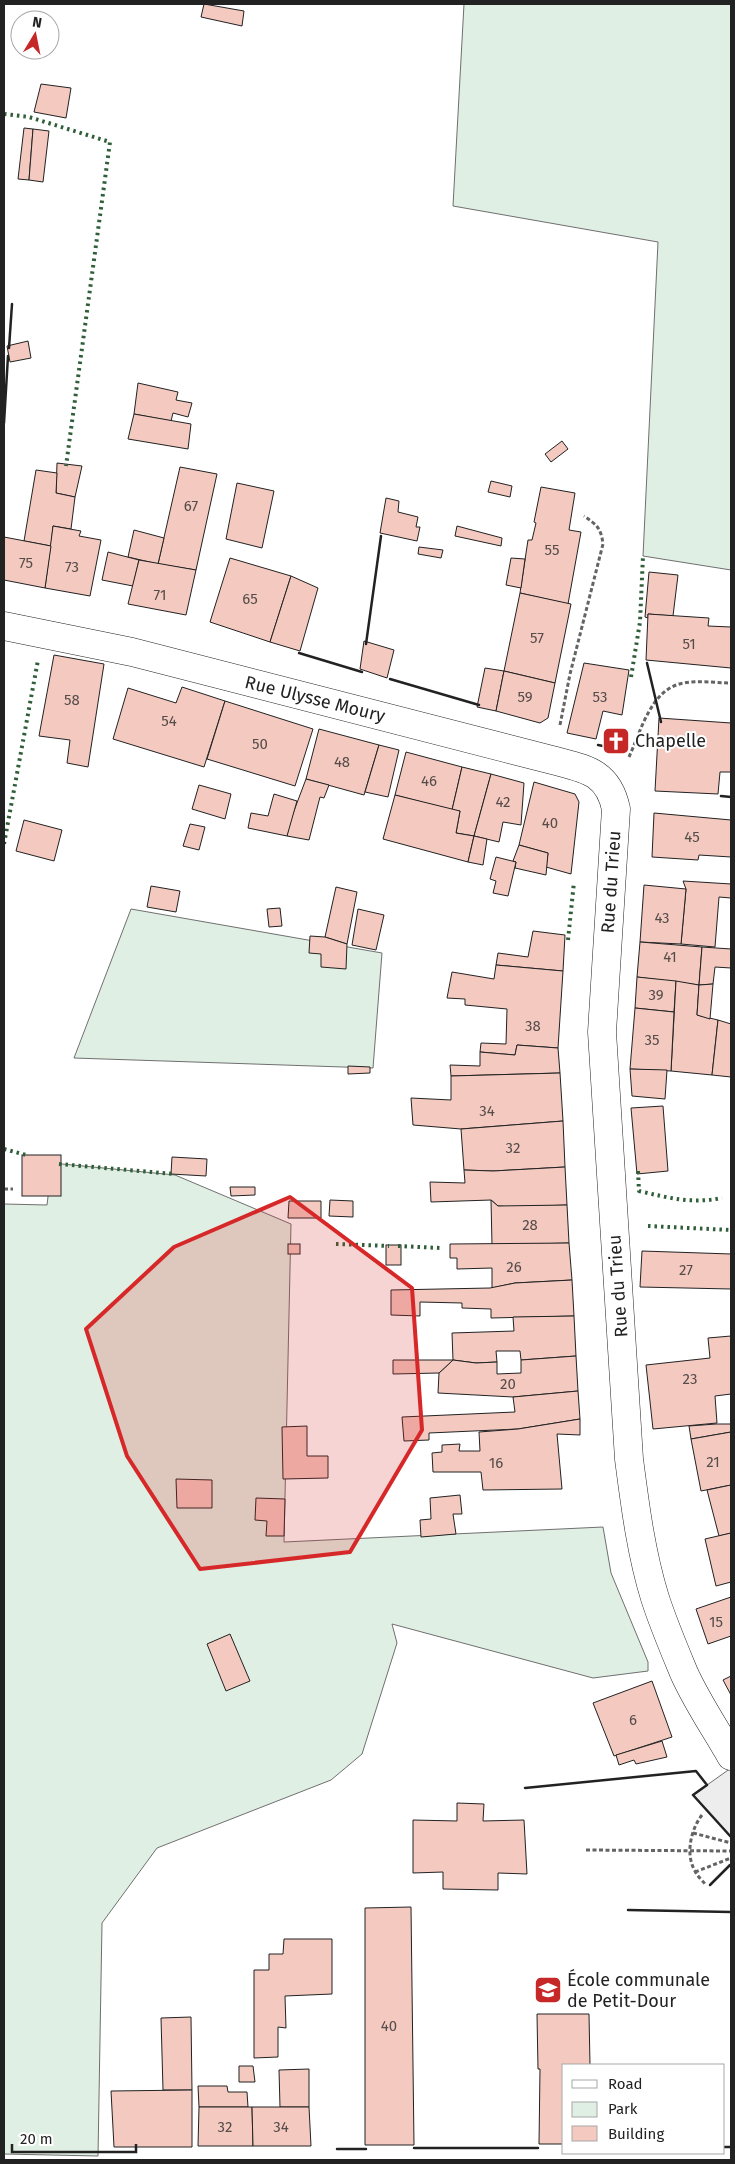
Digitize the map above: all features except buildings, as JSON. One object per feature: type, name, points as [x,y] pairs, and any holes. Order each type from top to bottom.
[{"type":"street","name":"Rue Ulysse Moury","points":[[4,626],[132,652],[552,760],[584,769],[598,776],[611,791]]},
{"type":"street","name":"Rue du Trieu","points":[[611,791],[616,809],[602,1032],[633,1492],[645,1561],[655,1599],[684,1674],[705,1715],[731,1756]]},
{"type":"path","points":[[552,760],[570,674],[603,544],[602,532],[584,516]]},
{"type":"path","points":[[611,791],[621,776],[656,699],[672,686],[685,682],[731,683]]},
{"type":"path","points":[[4,1189],[14,1189]]},
{"type":"path","points":[[702,1815],[693,1833],[691,1851],[695,1872],[705,1884]]},
{"type":"path","points":[[693,1833],[731,1843]]},
{"type":"path","points":[[586,1850],[731,1851]]},
{"type":"path","points":[[695,1872],[731,1858]]},
{"type":"highlighted area","points":[[290,1197],[412,1288],[422,1430],[350,1552],[200,1569],[127,1456],[86,1329],[174,1247]]},
{"type":"green space","points":[[464,4],[731,4],[731,570],[643,556],[658,242],[453,206]]},
{"type":"green space","points":[[131,909],[382,953],[373,1068],[74,1058]]},
{"type":"green space","points":[[52,1163],[175,1175],[291,1224],[284,1542],[603,1527],[611,1573],[648,1662],[648,1671],[593,1678],[392,1624],[397,1643],[362,1754],[331,1780],[157,1848],[102,1923],[98,2156],[4,2154],[4,1204],[47,1205]]},
{"type":"shaded area","points":[[731,1768],[731,1837],[693,1795]]},
{"type":"hedge","points":[[4,114],[29,117],[110,142],[66,466]]},
{"type":"hedge","points":[[631,677],[640,622],[643,556]]},
{"type":"hedge","points":[[4,844],[38,660]]},
{"type":"hedge","points":[[568,940],[574,882]]},
{"type":"hedge","points":[[4,1149],[26,1155]]},
{"type":"hedge","points":[[59,1164],[174,1174]]},
{"type":"hedge","points":[[638,1171],[639,1191],[670,1198],[690,1200],[722,1198]]},
{"type":"hedge","points":[[648,1226],[731,1230]]},
{"type":"hedge","points":[[336,1244],[389,1246]]},
{"type":"hedge","points":[[398,1246],[440,1248]]},
{"type":"wall","points":[[9,348],[12,304]]},
{"type":"wall","points":[[4,423],[8,356]]},
{"type":"wall","points":[[366,644],[381,536]]},
{"type":"wall","points":[[299,653],[362,672]]},
{"type":"wall","points":[[647,663],[661,722]]},
{"type":"wall","points":[[390,679],[479,705]]},
{"type":"wall","points":[[598,745],[608,747]]},
{"type":"wall","points":[[721,796],[731,797]]},
{"type":"wall","points":[[525,1788],[696,1771],[707,1785],[693,1795],[731,1837]]},
{"type":"wall","points":[[710,1885],[731,1866]]},
{"type":"wall","points":[[628,1910],[731,1912]]},
{"type":"wall","points":[[725,2147],[731,2147]]},
{"type":"wall","points":[[414,2148],[538,2148]]},
{"type":"wall","points":[[337,2149],[366,2149]]},
{"type":"place","name":"Chapelle","points":[[616,741]]},
{"type":"place","name":"École communale de Petit-Dour","points":[[548,1990]]}]
